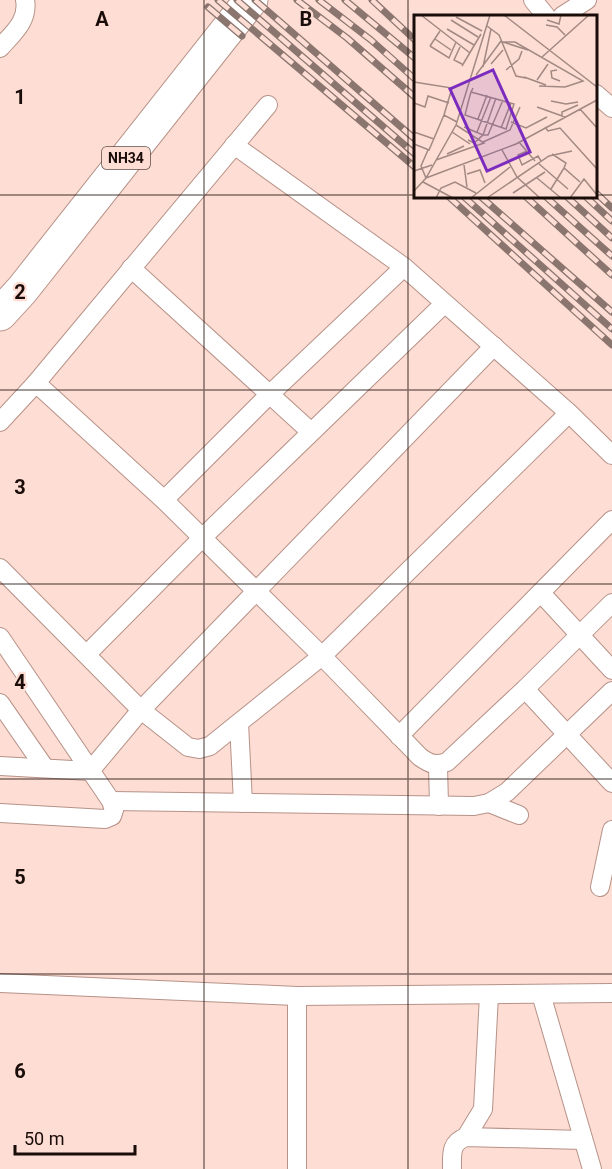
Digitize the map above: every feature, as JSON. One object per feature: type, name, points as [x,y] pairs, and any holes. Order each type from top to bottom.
[{"type":"highway","name":"NH34","points":[[0,314],[29,281],[251,0]]},
{"type":"street","points":[[0,48],[21,25],[25,14],[25,0]]},
{"type":"street","points":[[533,0],[545,15]]},
{"type":"street","points":[[564,15],[587,0]]},
{"type":"street","points":[[597,95],[612,108]]},
{"type":"street","points":[[0,422],[36,383],[268,105]]},
{"type":"street","points":[[234,145],[404,267],[569,413],[612,455]]},
{"type":"street","points":[[164,500],[269,395],[404,267]]},
{"type":"street","points":[[131,268],[311,432]]},
{"type":"street","points":[[87,654],[202,538],[444,304]]},
{"type":"street","points":[[90,771],[141,710],[494,346]]},
{"type":"street","points":[[36,383],[164,500],[322,656],[420,757],[430,764],[438,765],[447,762],[612,603]]},
{"type":"street","points":[[0,568],[141,710],[188,747],[199,749],[210,746],[322,656],[569,413]]},
{"type":"street","points":[[399,736],[612,520]]},
{"type":"street","points":[[541,593],[612,670]]},
{"type":"street","points":[[0,637],[111,801],[114,810],[112,816],[105,819],[0,813]]},
{"type":"street","points":[[525,689],[612,783]]},
{"type":"street","points":[[111,801],[474,807],[489,803],[507,792],[612,691]]},
{"type":"street","points":[[0,704],[45,768]]},
{"type":"street","points":[[239,723],[243,803]]},
{"type":"street","points":[[438,765],[439,806]]},
{"type":"street","points":[[0,766],[90,771]]},
{"type":"street","points":[[489,803],[519,815]]},
{"type":"street","points":[[600,887],[612,830]]},
{"type":"street","points":[[0,983],[297,996],[612,993]]},
{"type":"street","points":[[466,1137],[483,1109],[489,994]]},
{"type":"street","points":[[541,994],[592,1169]]},
{"type":"street","points":[[297,996],[297,1169]]},
{"type":"street","points":[[452,1169],[454,1144],[466,1137],[583,1140]]},
{"type":"railway","points":[[218,0],[414,166]]},
{"type":"railway","points":[[237,0],[414,153]]},
{"type":"railway","points":[[255,0],[414,138]]},
{"type":"railway","points":[[297,0],[347,38],[414,96]]},
{"type":"railway","points":[[319,0],[371,40],[414,78]]},
{"type":"railway","points":[[345,0],[414,57]]},
{"type":"railway","points":[[372,0],[414,39]]},
{"type":"railway","points":[[208,7],[242,36]]},
{"type":"railway","points":[[597,194],[612,208]]},
{"type":"railway","points":[[450,198],[612,345]]},
{"type":"railway","points":[[465,198],[612,329]]},
{"type":"railway","points":[[482,198],[612,312]]},
{"type":"railway","points":[[527,198],[612,275]]},
{"type":"railway","points":[[547,198],[612,256]]},
{"type":"railway","points":[[568,198],[612,238]]},
{"type":"railway","points":[[587,198],[612,221]]}]
